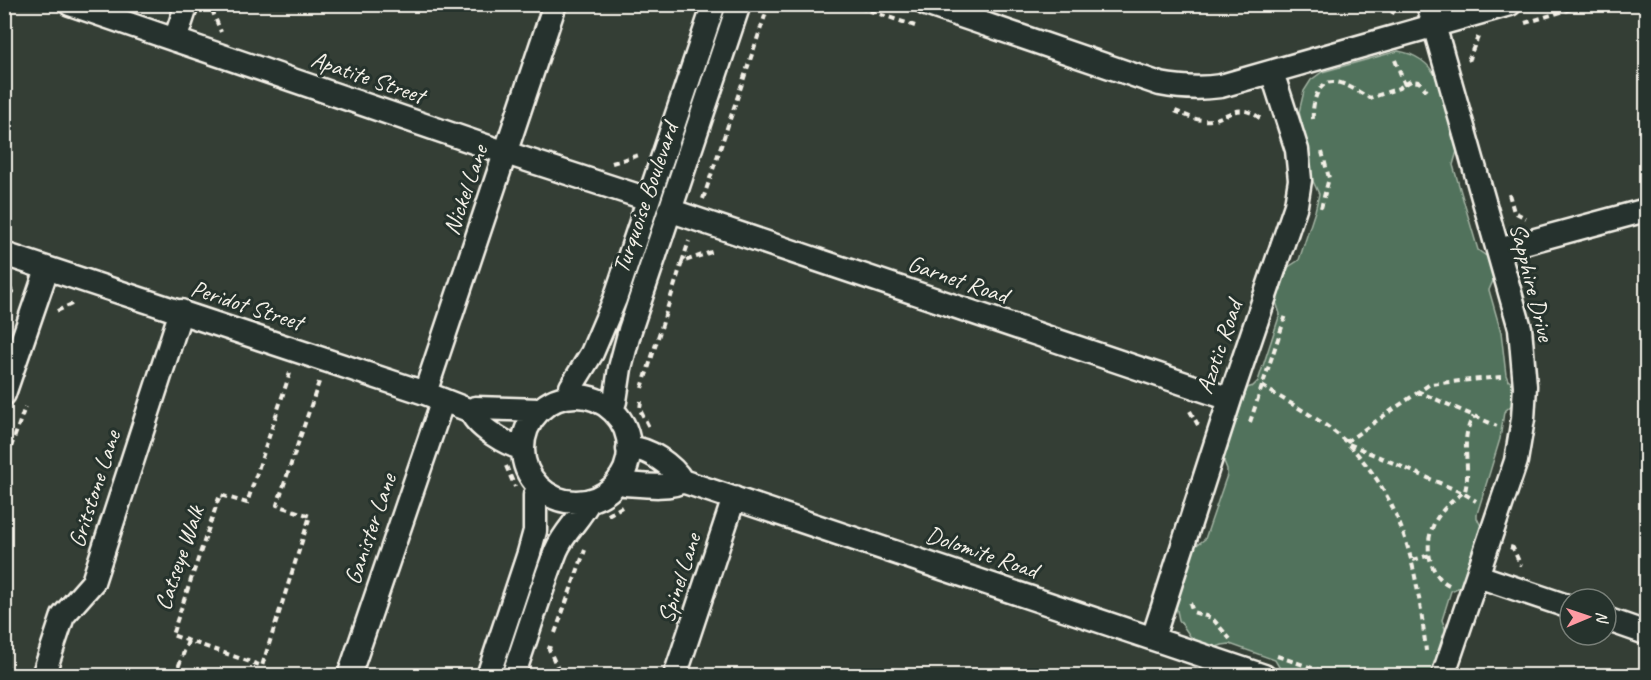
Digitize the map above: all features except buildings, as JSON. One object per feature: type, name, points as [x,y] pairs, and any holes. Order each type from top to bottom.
[{"type":"street","name":"Apatite Street","points":[[70,4],[638,196]]},
{"type":"street","points":[[175,40],[187,4]]},
{"type":"street","name":"Nickel Lane","points":[[434,396],[506,153],[555,4]]},
{"type":"street","name":"Turquoise Boulevard","points":[[571,396],[571,387],[592,353],[615,299],[638,196],[714,4]]},
{"type":"street","name":"Turquoise Boulevard","points":[[612,410],[630,330],[739,4]]},
{"type":"street","points":[[926,4],[1170,86],[1203,89],[1272,72],[1510,4]]},
{"type":"street","name":"Sapphire Drive","points":[[1428,4],[1520,328],[1524,353],[1525,402],[1516,461],[1443,675]]},
{"type":"street","name":"Azotic Road","points":[[1154,638],[1230,399],[1296,205],[1299,187],[1297,150],[1272,72]]},
{"type":"street","name":"Garnet Road","points":[[669,210],[1230,399]]},
{"type":"street","points":[[1498,250],[1647,210]]},
{"type":"street","name":"Peridot Street","points":[[4,254],[434,396],[471,411]]},
{"type":"street","points":[[4,394],[47,269]]},
{"type":"street","name":"Gritstone Lane","points":[[43,675],[63,616],[93,582],[181,311]]},
{"type":"street","name":"Ganister Lane","points":[[349,675],[434,396]]},
{"type":"street","points":[[571,396],[587,397],[601,402],[612,410],[621,421],[628,448],[625,469],[612,488],[589,501],[571,502],[554,498],[539,488],[524,463],[523,448],[527,427],[540,410],[556,400],[571,396]]},
{"type":"street","name":"Peridot Street","points":[[471,411],[476,408],[540,410]]},
{"type":"street","name":"Peridot Street","points":[[471,411],[473,419],[512,446],[523,448]]},
{"type":"street","name":"Dolomite Road","points":[[628,448],[645,449],[678,474],[682,481],[1264,675]]},
{"type":"street","name":"Dolomite Road","points":[[620,478],[625,484],[635,485],[676,485],[682,481]]},
{"type":"street","points":[[488,675],[535,531],[535,495],[539,488]]},
{"type":"street","name":"Spinel Lane","points":[[675,675],[734,498]]},
{"type":"street","points":[[513,675],[557,549],[569,529],[582,515],[589,501]]},
{"type":"street","points":[[1478,576],[1558,603]]},
{"type":"street","points":[[1618,623],[1647,633]]},
{"type":"street","points":[[524,643],[527,666],[531,675]]},
{"type":"path","points":[[1523,23],[1588,4]]},
{"type":"path","points":[[641,391],[768,5]]},
{"type":"path","points":[[1472,69],[1469,58],[1479,36]]},
{"type":"path","points":[[1392,54],[1405,85]]},
{"type":"path","points":[[1315,129],[1312,110],[1314,101],[1320,89],[1328,83],[1336,82],[1370,98],[1411,81],[1423,85],[1428,94]]},
{"type":"path","points":[[1319,216],[1329,178],[1322,152]]},
{"type":"path","points":[[638,196],[640,154]]},
{"type":"path","points":[[1508,190],[1514,212],[1534,223]]},
{"type":"path","points":[[682,262],[717,250]]},
{"type":"path","points":[[1247,428],[1288,307]]},
{"type":"path","name":"Catseye Walk","points":[[291,371],[247,503],[220,495],[172,635],[262,666],[310,516],[277,505],[320,381]]},
{"type":"path","points":[[1500,371],[1500,385]]},
{"type":"path","points":[[1346,442],[1430,384],[1500,377]]},
{"type":"path","points":[[1262,386],[1311,415],[1346,442],[1463,493],[1476,501]]},
{"type":"path","points":[[1417,392],[1497,426],[1499,419]]},
{"type":"path","points":[[1189,409],[1199,429]]},
{"type":"path","points":[[1449,585],[1436,575],[1432,567],[1430,555],[1432,526],[1441,512],[1463,493],[1468,482],[1465,437],[1474,416]]},
{"type":"path","points":[[1346,442],[1384,492],[1399,519],[1413,560],[1420,596],[1426,652]]},
{"type":"path","points":[[497,460],[506,466],[515,489]]},
{"type":"path","points":[[1473,512],[1479,491]]},
{"type":"path","points":[[603,519],[618,508],[626,506]]},
{"type":"path","points":[[561,675],[549,648],[587,545]]},
{"type":"path","points":[[1413,560],[1430,555]]},
{"type":"path","points":[[1190,599],[1192,612],[1212,618],[1232,640]]},
{"type":"path","points":[[175,675],[188,641]]},
{"type":"path","points":[[1274,654],[1336,675]]},
{"type":"green space","points":[[1398,51],[1421,60],[1430,67],[1437,78],[1457,151],[1453,165],[1478,250],[1489,258],[1495,276],[1489,290],[1501,332],[1506,375],[1514,385],[1514,403],[1504,412],[1500,439],[1477,514],[1482,528],[1462,586],[1451,591],[1442,620],[1446,631],[1432,675],[1322,676],[1309,671],[1298,675],[1282,672],[1275,660],[1230,644],[1214,648],[1200,643],[1190,636],[1179,620],[1176,606],[1194,547],[1205,539],[1227,475],[1223,459],[1247,388],[1258,381],[1280,314],[1276,302],[1287,268],[1299,260],[1315,211],[1319,194],[1312,179],[1309,152],[1299,112],[1304,91],[1311,80],[1322,72]]}]
